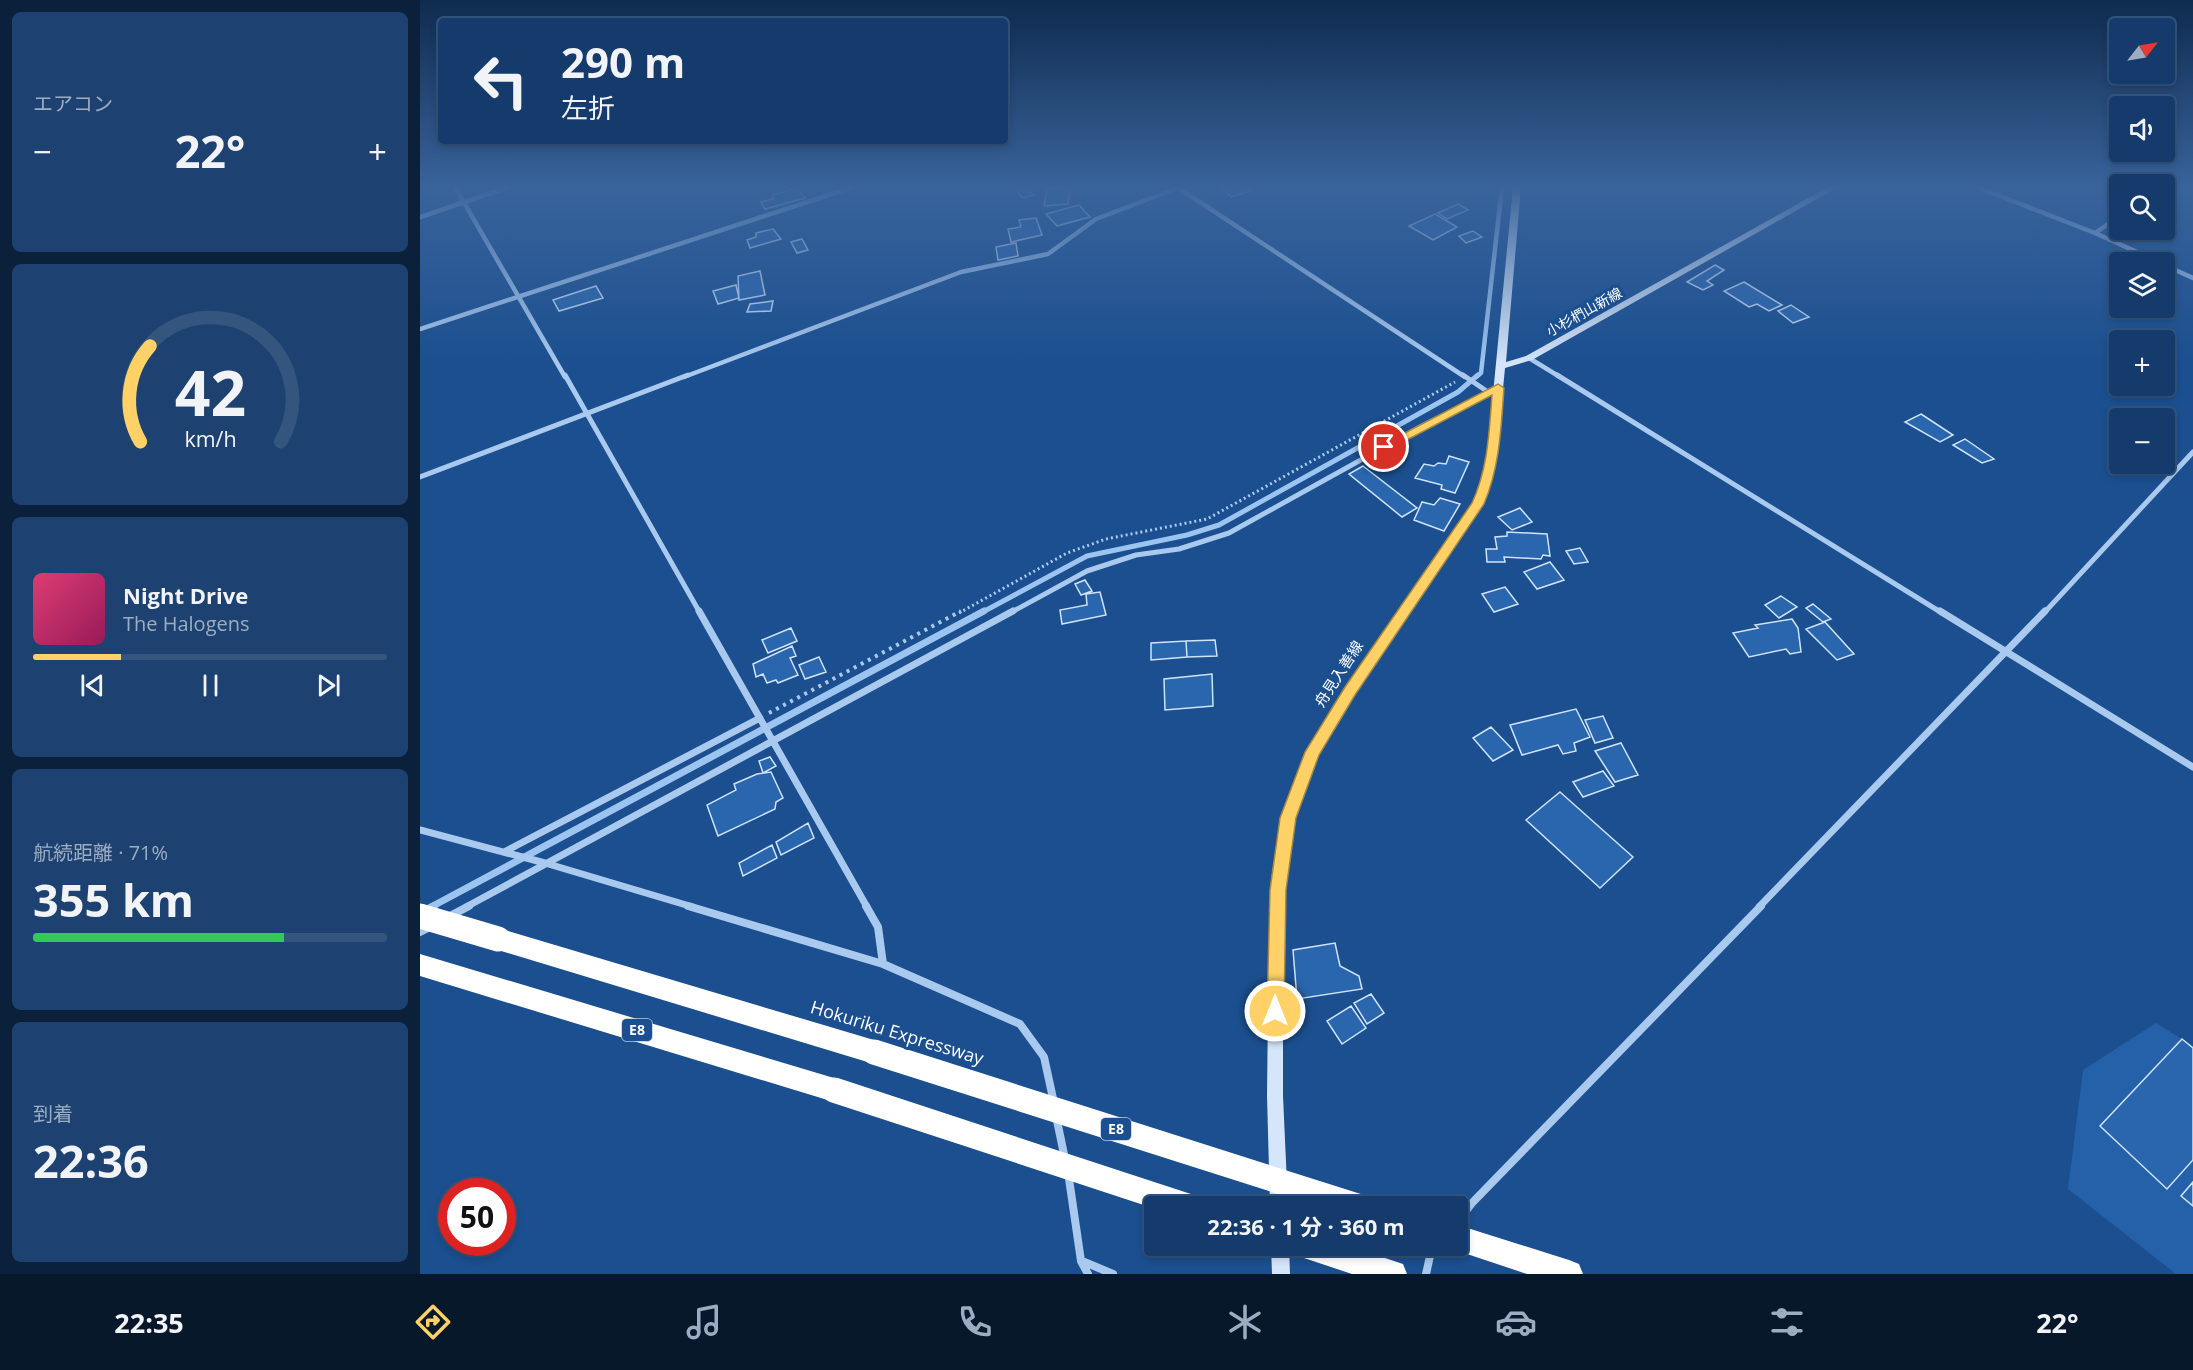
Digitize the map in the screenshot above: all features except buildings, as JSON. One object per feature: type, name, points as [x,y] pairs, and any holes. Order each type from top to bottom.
[{"type":"highway","name":"Hokuriku Expressway","points":[[420,916],[874,1052],[1326,1196]]},
{"type":"highway","name":"E8","points":[[430,968],[834,1090],[1157,1196]]},
{"type":"highway","points":[[1468,1241],[1569,1274]]},
{"type":"highway","points":[[1338,1256],[1393,1274]]},
{"type":"main road","name":"舟見入善線","points":[[1279,1196],[1275,1096],[1276,925],[1279,873],[1288,818],[1312,752],[1350,691],[1478,504],[1488,480],[1493,460],[1493,390],[1502,366],[1512,246]]},
{"type":"main road","name":"小杉椚山新線","points":[[1502,366],[1529,358],[1728,246]]},
{"type":"main road","points":[[1280,1256],[1281,1274]]},
{"type":"street","points":[[490,246],[878,927],[883,964]]},
{"type":"street","points":[[420,329],[670,246]]},
{"type":"street","points":[[420,477],[961,272],[1048,254],[1058,246]]},
{"type":"street","points":[[1267,246],[1465,377],[1493,390]]},
{"type":"street","points":[[2175,270],[2193,278]]},
{"type":"street","points":[[1529,358],[2193,766]]},
{"type":"street","points":[[420,932],[1087,571],[1136,555],[1179,549],[1229,533],[1422,426],[1493,390]]},
{"type":"street","points":[[1468,1210],[2007,652],[2193,452]]},
{"type":"street","points":[[2184,462],[2193,466]]},
{"type":"street","points":[[504,852],[760,718]]},
{"type":"street","points":[[420,830],[545,863],[883,964],[1020,1024],[1044,1057],[1075,1205],[1081,1261],[1088,1274]]},
{"type":"street","points":[[1426,1274],[1430,1256]]},
{"type":"street","points":[[1081,1261],[1113,1274]]},
{"type":"path","points":[[760,718],[880,656],[1067,553],[1107,539],[1207,519],[1465,377]]},
{"type":"shaded area","points":[[2156,1023],[2193,1046],[2193,1274],[2176,1274],[2068,1189],[2083,1070]]},
{"type":"waterway","points":[[1476,377],[1481,373],[1495,246]]},
{"type":"waterway","points":[[981,613],[1087,556],[1187,535],[1219,525],[1458,392],[1478,375]]},
{"type":"waterway","points":[[431,907],[984,611]]},
{"type":"waterway","points":[[426,910],[434,906]]},
{"type":"route","points":[[1275,1011],[1279,873],[1288,818],[1312,752],[1350,691],[1478,504],[1493,460],[1498,388],[1384,447]]}]
